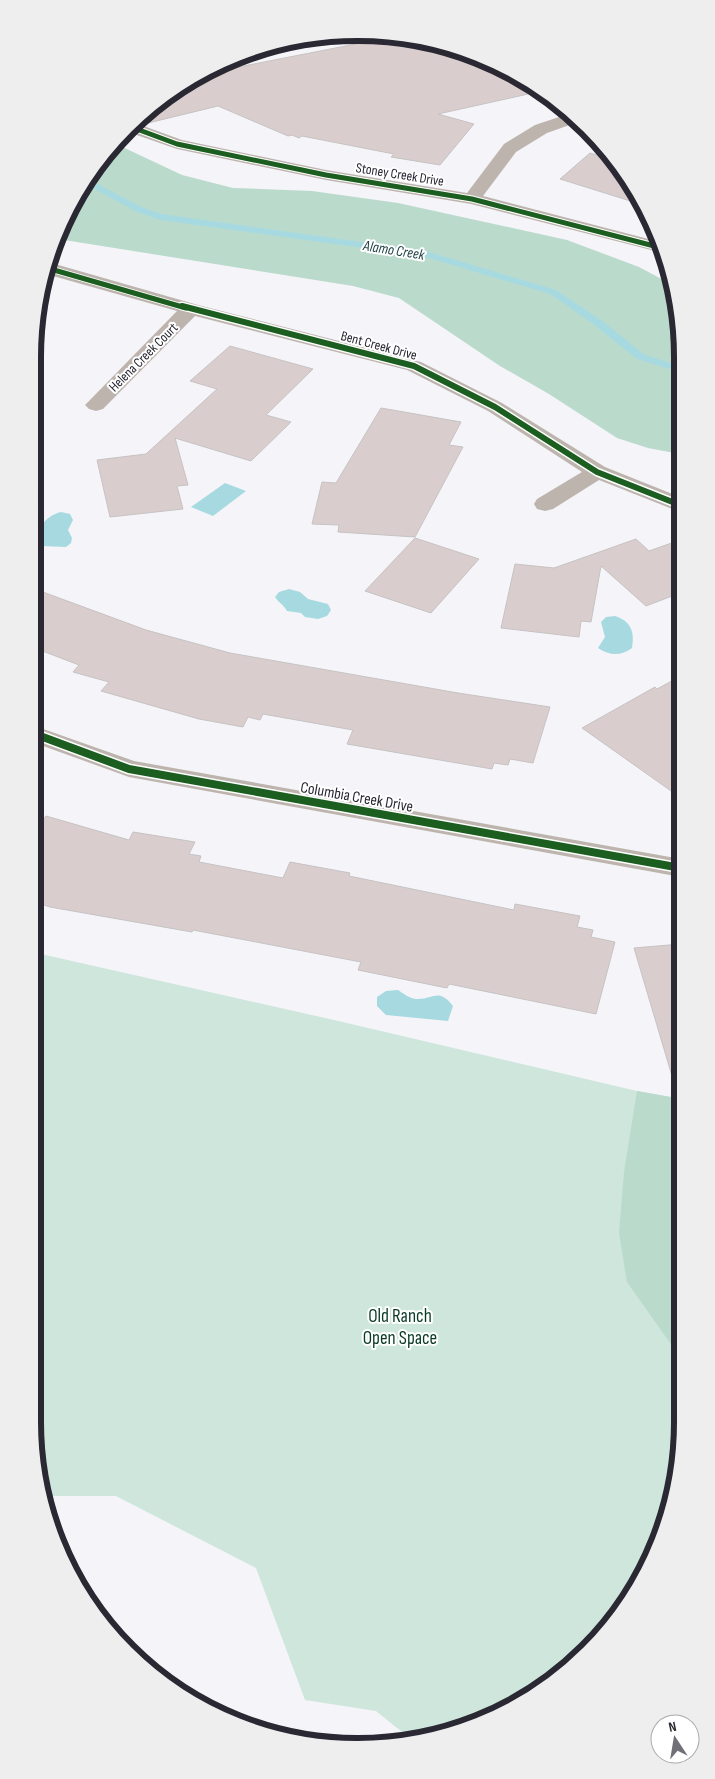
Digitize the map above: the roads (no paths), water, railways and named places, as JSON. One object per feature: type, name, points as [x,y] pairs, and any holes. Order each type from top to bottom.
[{"type":"street","points":[[472,198],[510,148],[541,128],[566,120]]},
{"type":"street","name":"Stoney Creek Drive","points":[[139,130],[176,144],[307,171],[472,198],[653,246]]},
{"type":"street","name":"Bent Creek Drive","points":[[54,270],[191,309],[414,366],[495,407],[597,472],[674,503]]},
{"type":"street","name":"Helena Creek Court","points":[[96,405],[191,309]]},
{"type":"street","points":[[545,504],[597,472]]},
{"type":"street","name":"Columbia Creek Drive","points":[[41,736],[129,769],[674,867]]},
{"type":"water","points":[[225,483],[246,491],[213,516],[191,507]]},
{"type":"water","points":[[61,512],[70,514],[73,520],[68,530],[72,538],[71,543],[66,547],[41,546],[42,524],[55,514]]},
{"type":"water","points":[[289,589],[300,592],[308,599],[328,604],[331,610],[327,616],[318,619],[305,617],[301,613],[287,611],[275,597],[279,592]]},
{"type":"water","points":[[615,616],[628,624],[633,637],[632,648],[615,654],[598,648],[605,637],[601,622],[606,617]]},
{"type":"water","points":[[398,990],[416,999],[439,996],[448,1000],[453,1006],[448,1021],[386,1015],[377,1006],[377,997],[386,991]]},
{"type":"waterway","name":"Alamo Creek","points":[[93,185],[138,209],[160,217],[423,253],[553,292],[597,322],[641,357],[674,367]]},
{"type":"park label","name":"Old Ranch Open Space","points":[[400,1326]]}]
